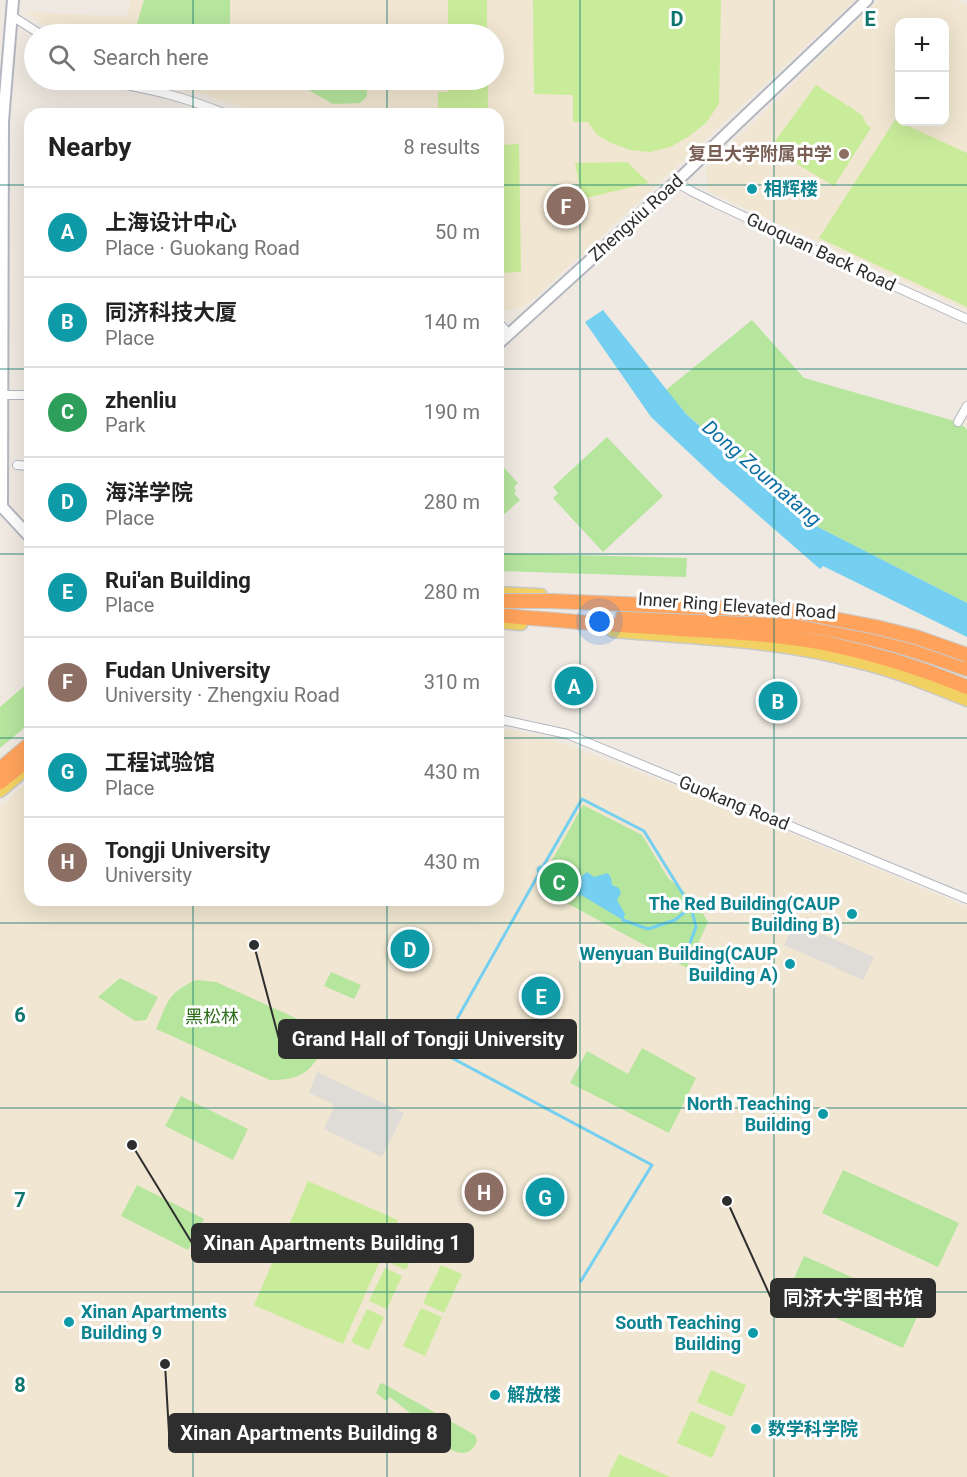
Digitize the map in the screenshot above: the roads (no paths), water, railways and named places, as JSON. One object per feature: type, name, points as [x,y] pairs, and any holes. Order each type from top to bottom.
[{"type":"highway","name":"Inner Ring Elevated Road","points":[[504,601],[793,611],[916,637],[967,655]]},
{"type":"highway","name":"Inner Ring Elevated Road","points":[[504,613],[795,624],[892,643],[967,668]]},
{"type":"highway","points":[[504,613],[740,632],[825,644],[897,661],[967,687]]},
{"type":"highway","points":[[0,769],[24,749]]},
{"type":"highway","points":[[2,788],[24,764]]},
{"type":"main road","points":[[504,593],[672,599],[769,606],[859,626],[967,668]]},
{"type":"main road","points":[[504,623],[795,648],[853,660],[900,674],[967,700]]},
{"type":"main road","points":[[0,760],[24,741]]},
{"type":"main road","points":[[2,788],[24,771]]},
{"type":"street","points":[[13,0],[1,121],[1,507],[24,531]]},
{"type":"street","name":"Zhengxiu Road","points":[[504,339],[676,182],[867,0]]},
{"type":"street","points":[[12,16],[24,24]]},
{"type":"street","points":[[150,90],[212,108]]},
{"type":"street","name":"Guoquan Back Road","points":[[676,182],[699,195],[967,319]]},
{"type":"street","points":[[504,329],[509,334]]},
{"type":"street","points":[[2,395],[24,395]]},
{"type":"street","points":[[958,422],[967,406]]},
{"type":"street","points":[[17,465],[24,466]]},
{"type":"street","name":"Guokang Road","points":[[504,720],[567,735],[967,899]]},
{"type":"water","points":[[603,310],[686,414],[806,519],[967,603],[967,637],[823,566],[820,569],[718,480],[651,417],[585,322]]},
{"type":"water","points":[[587,872],[594,877],[608,873],[612,885],[619,888],[621,893],[617,900],[625,914],[623,920],[576,892],[578,880]]},
{"type":"waterway","points":[[581,1281],[652,1165],[439,1051],[582,799],[644,831],[691,907],[696,927],[687,951]]},
{"type":"waterway","points":[[541,870],[576,892]]},
{"type":"waterway","points":[[623,920],[648,929],[675,920],[691,907]]},
{"type":"place","name":"复旦大学附属中学","points":[[844,154]]},
{"type":"place","name":"相辉楼","points":[[752,189]]},
{"type":"place","name":"Fudan University","points":[[566,206]]},
{"type":"place","name":"上海设计中心","points":[[574,686]]},
{"type":"place","name":"同济科技大厦","points":[[778,701]]},
{"type":"place","name":"zhenliu","points":[[559,882]]},
{"type":"place","name":"The Red Building(CAUP Building B)","points":[[852,914]]},
{"type":"place","name":"Grand Hall of Tongji University","points":[[254,945]]},
{"type":"place","name":"海洋学院","points":[[410,949]]},
{"type":"place","name":"Wenyuan Building(CAUP Building A)","points":[[790,964]]},
{"type":"place","name":"Rui'an Building","points":[[541,996]]},
{"type":"place","name":"North Teaching Building","points":[[823,1114]]},
{"type":"place","name":"Xinan Apartments Building 1","points":[[132,1145]]},
{"type":"place","name":"Tongji University","points":[[484,1192]]},
{"type":"place","name":"工程试验馆","points":[[545,1197]]},
{"type":"place","name":"同济大学图书馆","points":[[727,1201]]},
{"type":"place","name":"Xinan Apartments Building 9","points":[[69,1322]]},
{"type":"place","name":"South Teaching Building","points":[[753,1333]]},
{"type":"place","name":"Xinan Apartments Building 8","points":[[165,1364]]},
{"type":"place","name":"解放楼","points":[[495,1395]]},
{"type":"place","name":"数学科学院","points":[[756,1429]]},
{"type":"water label","name":"Dong Zoumatang","points":[[762,473]]},
{"type":"park label","name":"黑松林","points":[[212,1017]]}]
